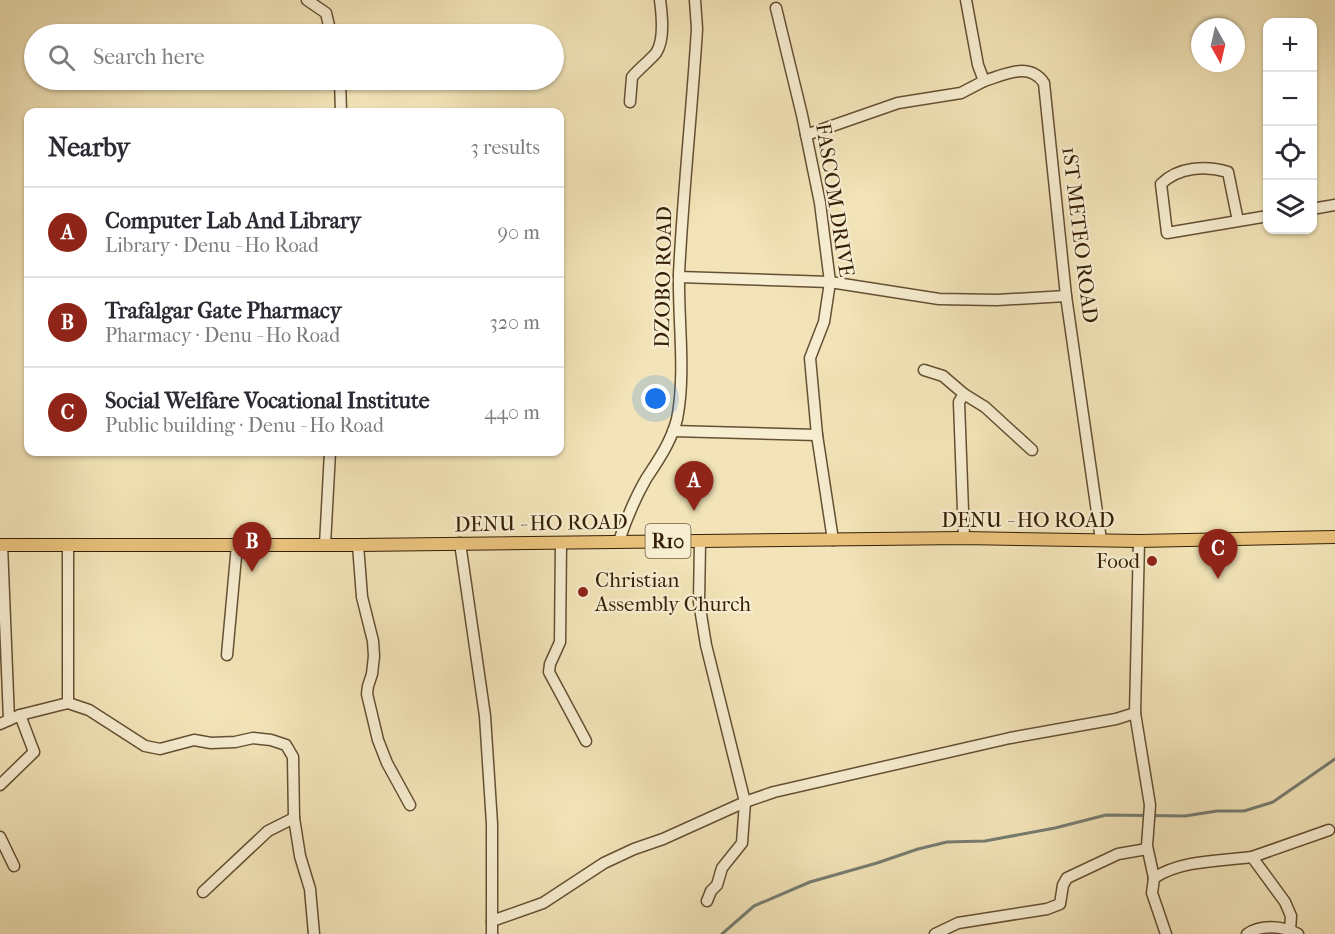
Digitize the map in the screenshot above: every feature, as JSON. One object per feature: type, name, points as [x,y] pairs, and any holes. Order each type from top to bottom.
[{"type":"main road","name":"DENU - HO ROAD","points":[[1,545],[358,545],[964,538],[1139,540],[1335,537]]},
{"type":"street","points":[[307,0],[326,13],[329,24]]},
{"type":"street","points":[[630,102],[632,77],[657,51],[661,36],[660,0]]},
{"type":"street","name":"DZOBO ROAD","points":[[619,541],[645,481],[665,451],[674,431],[677,415],[681,359],[679,277],[697,29],[696,0]]},
{"type":"street","points":[[806,135],[886,106],[961,93],[984,81],[978,65],[966,0]]},
{"type":"street","name":"FASCOM DRIVE","points":[[776,8],[820,203],[830,282],[824,322],[810,358],[817,435],[833,540]]},
{"type":"street","name":"1ST METEO ROAD","points":[[984,81],[1028,70],[1040,77],[1044,83],[1066,296],[1101,540]]},
{"type":"street","points":[[340,90],[341,108]]},
{"type":"street","points":[[1238,221],[1228,172],[1216,168],[1192,169],[1171,174],[1161,184],[1167,233],[1263,217]]},
{"type":"street","points":[[1317,208],[1335,206]]},
{"type":"street","points":[[679,277],[830,282],[939,299],[997,300],[1066,296]]},
{"type":"street","points":[[924,370],[943,376],[964,394],[985,407],[1032,450]]},
{"type":"street","points":[[964,394],[959,402],[964,538]]},
{"type":"street","points":[[674,431],[817,435]]},
{"type":"street","points":[[325,545],[330,456]]},
{"type":"street","points":[[1139,540],[1135,713],[1149,810],[1147,849],[1153,881],[1152,893],[1166,934]]},
{"type":"street","points":[[700,542],[699,602],[706,645],[745,802],[742,843],[722,868],[717,885],[711,891],[707,901]]},
{"type":"street","points":[[460,543],[485,716],[492,824],[492,934]]},
{"type":"street","points":[[561,543],[560,642],[550,664],[549,672],[586,741]]},
{"type":"street","points":[[1,545],[5,722],[20,715],[68,703],[89,710],[145,746],[160,749],[194,740],[219,743],[253,738],[271,740],[286,746],[292,757],[294,818],[300,856],[310,889],[314,934]]},
{"type":"street","points":[[227,655],[237,545]]},
{"type":"street","points":[[358,545],[362,597],[373,641],[374,656],[368,694],[378,740],[387,763],[410,805]]},
{"type":"street","points":[[68,546],[68,703]]},
{"type":"street","points":[[492,921],[543,903],[604,863],[745,802],[774,792],[1010,738],[1116,719],[1135,713]]},
{"type":"street","points":[[0,785],[34,752],[20,715]]},
{"type":"street","points":[[204,892],[268,831],[294,818]]},
{"type":"street","points":[[1153,881],[1167,872],[1195,864],[1252,857],[1329,830]]},
{"type":"street","points":[[0,837],[14,866]]},
{"type":"street","points":[[935,934],[958,923],[1011,916],[1060,904],[1063,885],[1067,878],[1118,854],[1147,849]]},
{"type":"street","points":[[1247,934],[1266,927],[1294,932],[1285,902],[1252,857]]},
{"type":"waterway","points":[[722,934],[754,906],[810,882],[918,849],[947,842],[985,841],[1055,828],[1106,815],[1185,816],[1217,811],[1244,811],[1273,802],[1335,759]]},
{"type":"place","name":"Computer Lab And Library","points":[[694,511]]},
{"type":"place","name":"Food","points":[[1152,561]]},
{"type":"place","name":"Trafalgar Gate Pharmacy","points":[[252,572]]},
{"type":"place","name":"Social Welfare Vocational Institute","points":[[1218,579]]},
{"type":"place","name":"Christian Assembly Church","points":[[583,592]]}]
